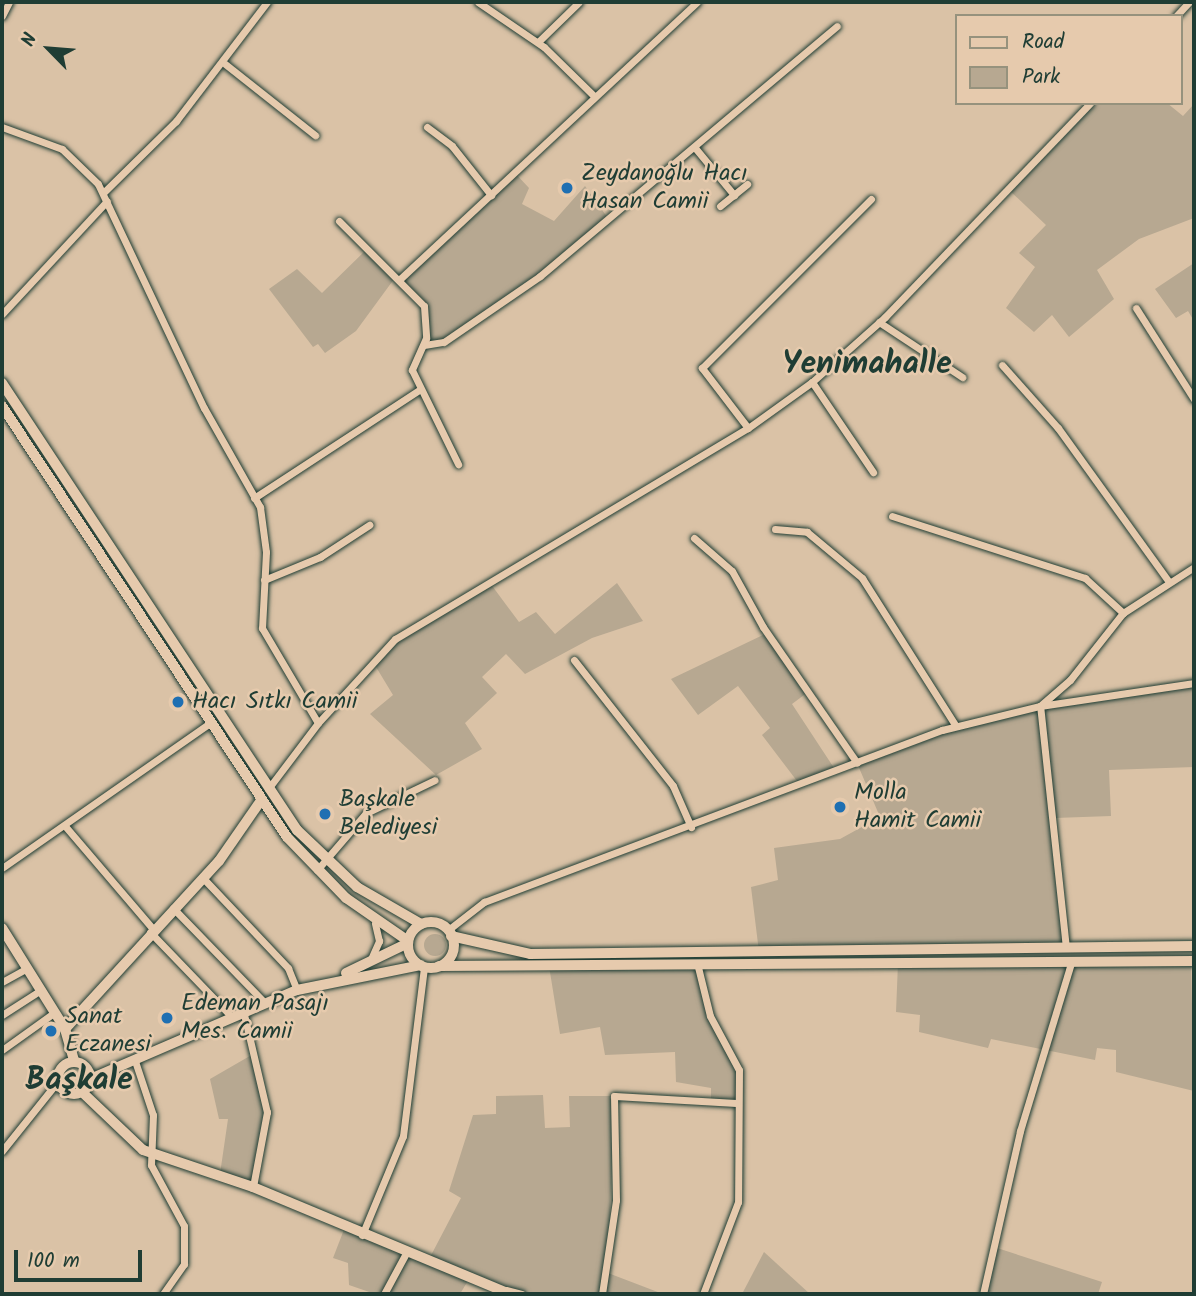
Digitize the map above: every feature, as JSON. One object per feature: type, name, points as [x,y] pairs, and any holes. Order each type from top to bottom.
[{"type":"main road","points":[[2,383],[268,790],[325,860],[379,903],[421,924],[530,954],[1194,946]]},
{"type":"main road","points":[[2,407],[261,802],[316,871],[375,923],[408,942],[422,966]]},
{"type":"main road","points":[[65,1029],[151,930],[203,878],[268,790]]},
{"type":"main road","points":[[336,978],[408,942],[421,924]]},
{"type":"main road","points":[[2,928],[65,1029],[74,1061],[86,1067],[90,1079]]},
{"type":"main road","points":[[439,966],[452,952],[450,933]]},
{"type":"main road","points":[[82,1092],[90,1079],[264,1002],[336,978],[422,966],[698,967],[1194,961]]},
{"type":"main road","points":[[74,1061],[62,1067],[58,1082],[66,1092],[82,1092],[127,1140],[152,1153],[253,1187],[405,1255],[498,1287],[510,1294]]},
{"type":"street","points":[[2,16],[9,2]]},
{"type":"street","points":[[103,193],[225,64],[267,2]]},
{"type":"street","points":[[478,2],[538,42],[594,96]]},
{"type":"street","points":[[400,279],[697,2]]},
{"type":"street","points":[[538,42],[573,4]]},
{"type":"street","points":[[424,345],[444,342],[493,311],[696,149],[837,26]]},
{"type":"street","points":[[225,64],[315,135]]},
{"type":"street","points":[[268,790],[318,723],[411,628],[748,428],[812,382],[879,322],[1088,105]]},
{"type":"street","points":[[2,127],[62,149],[103,193],[178,355],[265,523],[264,636],[318,723]]},
{"type":"street","points":[[427,127],[452,146],[491,195]]},
{"type":"street","points":[[696,149],[734,195]]},
{"type":"street","points":[[720,206],[747,184]]},
{"type":"street","points":[[748,428],[702,368],[871,199]]},
{"type":"street","points":[[2,314],[107,201]]},
{"type":"street","points":[[339,221],[400,279],[424,306],[424,345],[412,364],[419,390],[458,464]]},
{"type":"street","points":[[1136,308],[1194,399]]},
{"type":"street","points":[[879,322],[962,377]]},
{"type":"street","points":[[1002,365],[1058,428],[1169,582]]},
{"type":"street","points":[[812,382],[873,471]]},
{"type":"street","points":[[254,498],[419,390]]},
{"type":"street","points":[[892,516],[1085,578],[1123,613]]},
{"type":"street","points":[[264,580],[320,557],[369,524]]},
{"type":"street","points":[[775,529],[807,531],[862,578],[956,726]]},
{"type":"street","points":[[694,538],[732,571],[763,627],[857,763]]},
{"type":"street","points":[[1040,706],[1070,680],[1123,613],[1194,568]]},
{"type":"street","points":[[573,660],[673,786],[691,827]]},
{"type":"street","points":[[450,933],[484,902],[956,726],[1040,706],[1194,682]]},
{"type":"street","points":[[1040,706],[1066,948]]},
{"type":"street","points":[[2,868],[211,722]]},
{"type":"street","points":[[316,871],[366,813],[435,780]]},
{"type":"street","points":[[65,826],[151,930],[230,1015]]},
{"type":"street","points":[[203,878],[288,968],[297,990]]},
{"type":"street","points":[[173,908],[264,1002]]},
{"type":"street","points":[[371,959],[379,941],[375,923]]},
{"type":"street","points":[[983,1294],[1020,1130],[1071,963]]},
{"type":"street","points":[[362,1235],[402,1136],[422,966]]},
{"type":"street","points":[[698,967],[710,1016],[739,1063],[738,1202],[703,1294]]},
{"type":"street","points":[[2,982],[27,968]]},
{"type":"street","points":[[2,1015],[41,990]]},
{"type":"street","points":[[243,1010],[267,1112],[253,1187]]},
{"type":"street","points":[[2,1050],[55,1012]]},
{"type":"street","points":[[135,1061],[153,1115],[153,1169],[183,1217],[185,1258],[173,1284],[163,1294]]},
{"type":"street","points":[[2,1151],[58,1082]]},
{"type":"street","points":[[602,1294],[616,1200],[614,1096],[737,1102]]},
{"type":"street","points":[[384,1294],[405,1255]]},
{"type":"street","points":[[173,1284],[176,1294]]},
{"type":"street","points":[[498,1287],[522,1294]]},
{"type":"green space","points":[[1194,104],[1194,218],[1139,239],[1097,270],[1114,299],[1069,337],[1052,315],[1034,332],[1006,308],[1035,267],[1019,253],[1046,225],[1008,189],[1088,105],[1169,105],[1183,116]]},
{"type":"green space","points":[[515,173],[529,188],[522,204],[554,221],[585,186],[610,221],[452,337],[424,345],[426,313],[400,279]]},
{"type":"green space","points":[[368,248],[397,275],[356,331],[325,353],[318,344],[313,347],[269,289],[297,269],[322,293]]},
{"type":"green space","points":[[1194,263],[1194,321],[1188,311],[1176,318],[1155,289]]},
{"type":"green space","points":[[490,583],[519,622],[536,612],[555,634],[617,583],[643,621],[592,638],[525,674],[506,654],[482,677],[497,693],[465,723],[482,749],[436,775],[370,714],[393,695],[373,662],[395,639]]},
{"type":"green space","points":[[767,633],[808,692],[792,704],[836,771],[800,785],[762,735],[770,728],[738,686],[698,715],[671,679]]},
{"type":"green space","points":[[1194,683],[1194,767],[1109,770],[1111,816],[1055,818],[1066,948],[759,952],[751,887],[778,880],[774,848],[840,839],[880,817],[857,763],[983,718]]},
{"type":"green space","points":[[435,934],[443,937],[446,945],[443,953],[435,956],[427,953],[424,945],[427,937]]},
{"type":"green space","points":[[1191,961],[1194,1091],[1116,1072],[1116,1050],[1097,1048],[1095,1060],[991,1039],[988,1048],[919,1032],[920,1015],[896,1012],[898,963]]},
{"type":"green space","points":[[549,966],[698,967],[714,1024],[739,1063],[737,1103],[711,1101],[711,1088],[676,1082],[675,1052],[605,1055],[600,1027],[560,1034]]},
{"type":"green space","points":[[255,1053],[267,1113],[253,1187],[220,1174],[228,1119],[219,1119],[210,1079]]},
{"type":"green space","points":[[543,1095],[545,1128],[570,1127],[569,1096],[614,1096],[608,1273],[663,1294],[510,1294],[469,1279],[460,1294],[375,1294],[349,1285],[348,1263],[333,1258],[345,1227],[427,1263],[461,1198],[449,1191],[473,1115],[496,1114],[496,1096]]},
{"type":"green space","points":[[994,1247],[1102,1282],[1098,1294],[983,1294]]},
{"type":"green space","points":[[764,1252],[810,1294],[742,1294]]},
{"type":"place","name":"Zeydanoğlu Hacı Hasan Camii","points":[[567,188]]},
{"type":"place","name":"Hacı Sıtkı Camii","points":[[178,702]]},
{"type":"place","name":"Molla Hamit Camii","points":[[840,807]]},
{"type":"place","name":"Başkale Belediyesi","points":[[325,814]]},
{"type":"place","name":"Edeman Pasajı Mes. Camii","points":[[167,1018]]},
{"type":"place","name":"Sanat Eczanesi","points":[[51,1031]]},
{"type":"district","name":"Yenimahalle","points":[[867,365]]},
{"type":"district","name":"Başkale","points":[[79,1081]]}]
